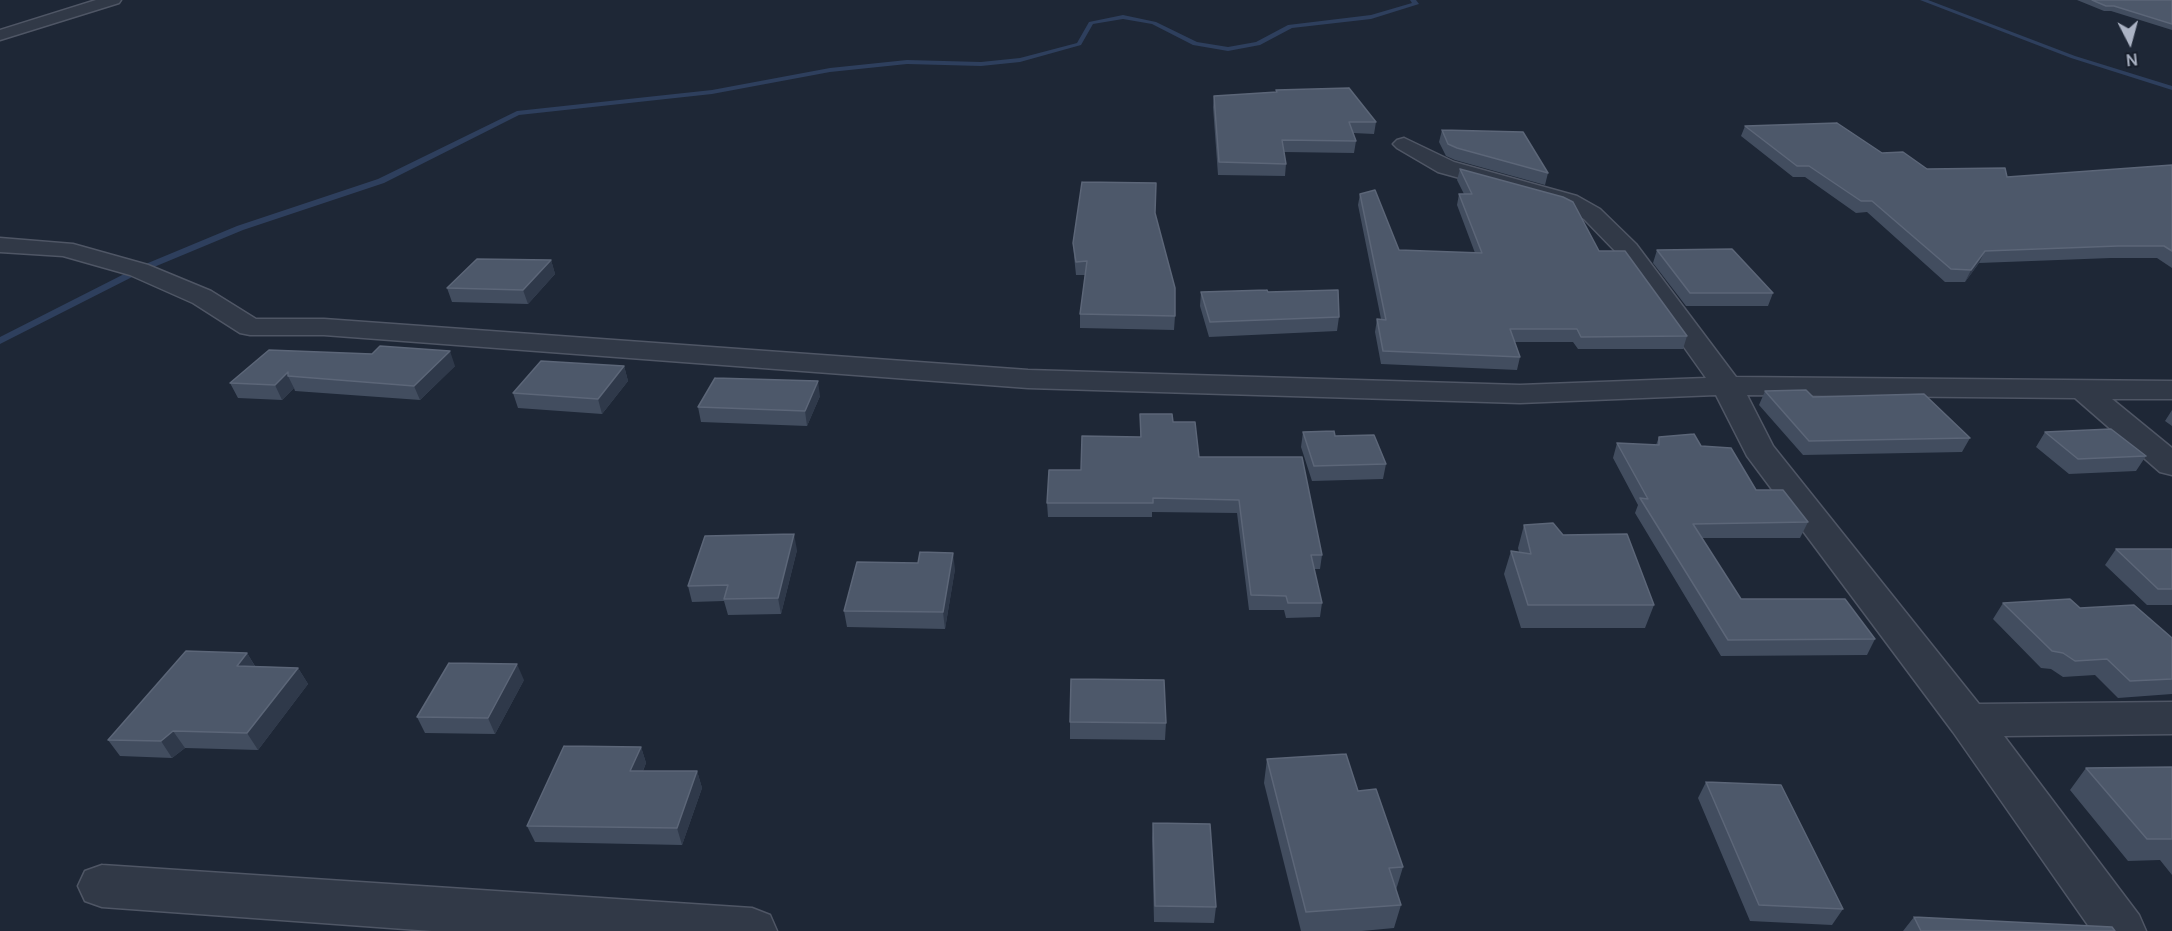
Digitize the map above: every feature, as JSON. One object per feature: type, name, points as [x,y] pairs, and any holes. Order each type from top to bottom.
[{"type":"street","points":[[0,35],[113,0]]},
{"type":"street","points":[[1404,144],[1446,167],[1569,201],[1592,214],[1626,249],[1727,386],[1758,449],[1968,720],[2121,931]]},
{"type":"street","points":[[0,245],[64,249],[139,270],[202,297],[250,327],[336,328],[1028,380],[1520,394],[1727,386],[2172,390]]},
{"type":"street","points":[[2082,389],[2172,465]]},
{"type":"street","points":[[1968,720],[2172,718]]},
{"type":"street","points":[[102,886],[752,931]]},
{"type":"building","points":[[2092,0],[2172,0],[2172,24],[2114,6],[2106,6]]},
{"type":"building","points":[[1349,88],[1376,122],[1349,122],[1356,141],[1282,140],[1286,164],[1219,162],[1214,96],[1277,92],[1276,90]]},
{"type":"building","points":[[1837,123],[1882,153],[1903,152],[1927,169],[2005,168],[2007,177],[2172,165],[2172,251],[2164,246],[2118,246],[1985,251],[1971,270],[1951,269],[1872,201],[1861,201],[1809,166],[1797,166],[1745,126]]},
{"type":"building","points":[[1442,130],[1523,132],[1548,173],[1457,148],[1448,144]]},
{"type":"building","points":[[1460,169],[1563,197],[1573,202],[1599,251],[1625,251],[1687,336],[1581,337],[1577,329],[1510,329],[1520,357],[1383,351],[1377,319],[1386,320],[1360,194],[1375,190],[1399,250],[1482,253],[1459,194],[1472,194]]},
{"type":"building","points":[[1082,182],[1156,183],[1155,213],[1175,288],[1175,316],[1080,314],[1087,261],[1076,262],[1073,243]]},
{"type":"building","points":[[1732,249],[1773,293],[1690,293],[1657,250]]},
{"type":"building","points":[[477,259],[551,260],[523,290],[447,288]]},
{"type":"building","points":[[1267,290],[1268,292],[1338,290],[1339,317],[1210,322],[1201,292]]},
{"type":"building","points":[[380,346],[450,351],[414,386],[288,376],[288,372],[275,385],[230,383],[269,350],[372,354]]},
{"type":"building","points":[[541,361],[624,366],[598,399],[513,393]]},
{"type":"building","points":[[715,378],[818,381],[805,411],[698,407]]},
{"type":"building","points":[[1806,390],[1813,397],[1924,394],[1970,438],[1809,441],[1765,391]]},
{"type":"building","points":[[1140,414],[1172,414],[1173,422],[1195,422],[1199,457],[1302,457],[1322,555],[1311,555],[1322,603],[1288,603],[1286,596],[1251,595],[1239,500],[1153,498],[1153,503],[1047,503],[1049,470],[1081,470],[1082,436],[1141,437]]},
{"type":"building","points":[[2111,429],[2146,456],[2078,459],[2045,432]]},
{"type":"building","points":[[1334,431],[1335,436],[1374,435],[1386,464],[1314,466],[1303,432]]},
{"type":"building","points":[[1694,434],[1701,446],[1731,448],[1756,490],[1783,490],[1808,522],[1693,524],[1741,599],[1845,599],[1875,639],[1728,640],[1640,498],[1648,499],[1617,443],[1659,445],[1659,437]]},
{"type":"building","points":[[1553,523],[1563,535],[1627,534],[1654,605],[1528,605],[1511,551],[1531,554],[1524,525]]},
{"type":"building","points":[[794,534],[778,598],[724,599],[728,585],[688,586],[705,536]]},
{"type":"building","points":[[2116,549],[2172,549],[2172,589],[2158,589]]},
{"type":"building","points":[[920,552],[953,553],[943,612],[844,611],[857,562],[918,563]]},
{"type":"building","points":[[2070,599],[2080,608],[2134,605],[2172,638],[2172,679],[2130,681],[2107,659],[2075,661],[2063,653],[2052,651],[2003,603]]},
{"type":"building","points":[[186,651],[247,653],[237,666],[298,668],[247,733],[173,731],[161,741],[108,740]]},
{"type":"building","points":[[449,663],[517,664],[488,718],[417,717]]},
{"type":"building","points":[[1071,679],[1164,680],[1166,723],[1070,722]]},
{"type":"building","points":[[564,746],[641,747],[630,771],[697,771],[677,828],[527,826]]},
{"type":"building","points":[[1346,754],[1358,791],[1376,789],[1403,867],[1389,868],[1401,905],[1306,912],[1267,759]]},
{"type":"building","points":[[2172,767],[2172,839],[2147,839],[2086,768]]},
{"type":"building","points":[[1706,782],[1781,785],[1843,909],[1759,905]]},
{"type":"building","points":[[1153,823],[1210,824],[1216,907],[1155,906]]},
{"type":"building","points":[[1914,917],[2112,927],[2115,931],[1921,931]]},
{"type":"waterway","points":[[0,341],[139,270],[240,228],[381,181],[517,113],[712,92],[830,70],[907,62],[981,64],[1020,60],[1079,44],[1091,23],[1123,17],[1154,23],[1195,44],[1228,49],[1258,44],[1290,26],[1371,17],[1416,4],[1413,0]]},
{"type":"waterway","points":[[1923,0],[2073,57],[2172,88]]}]
